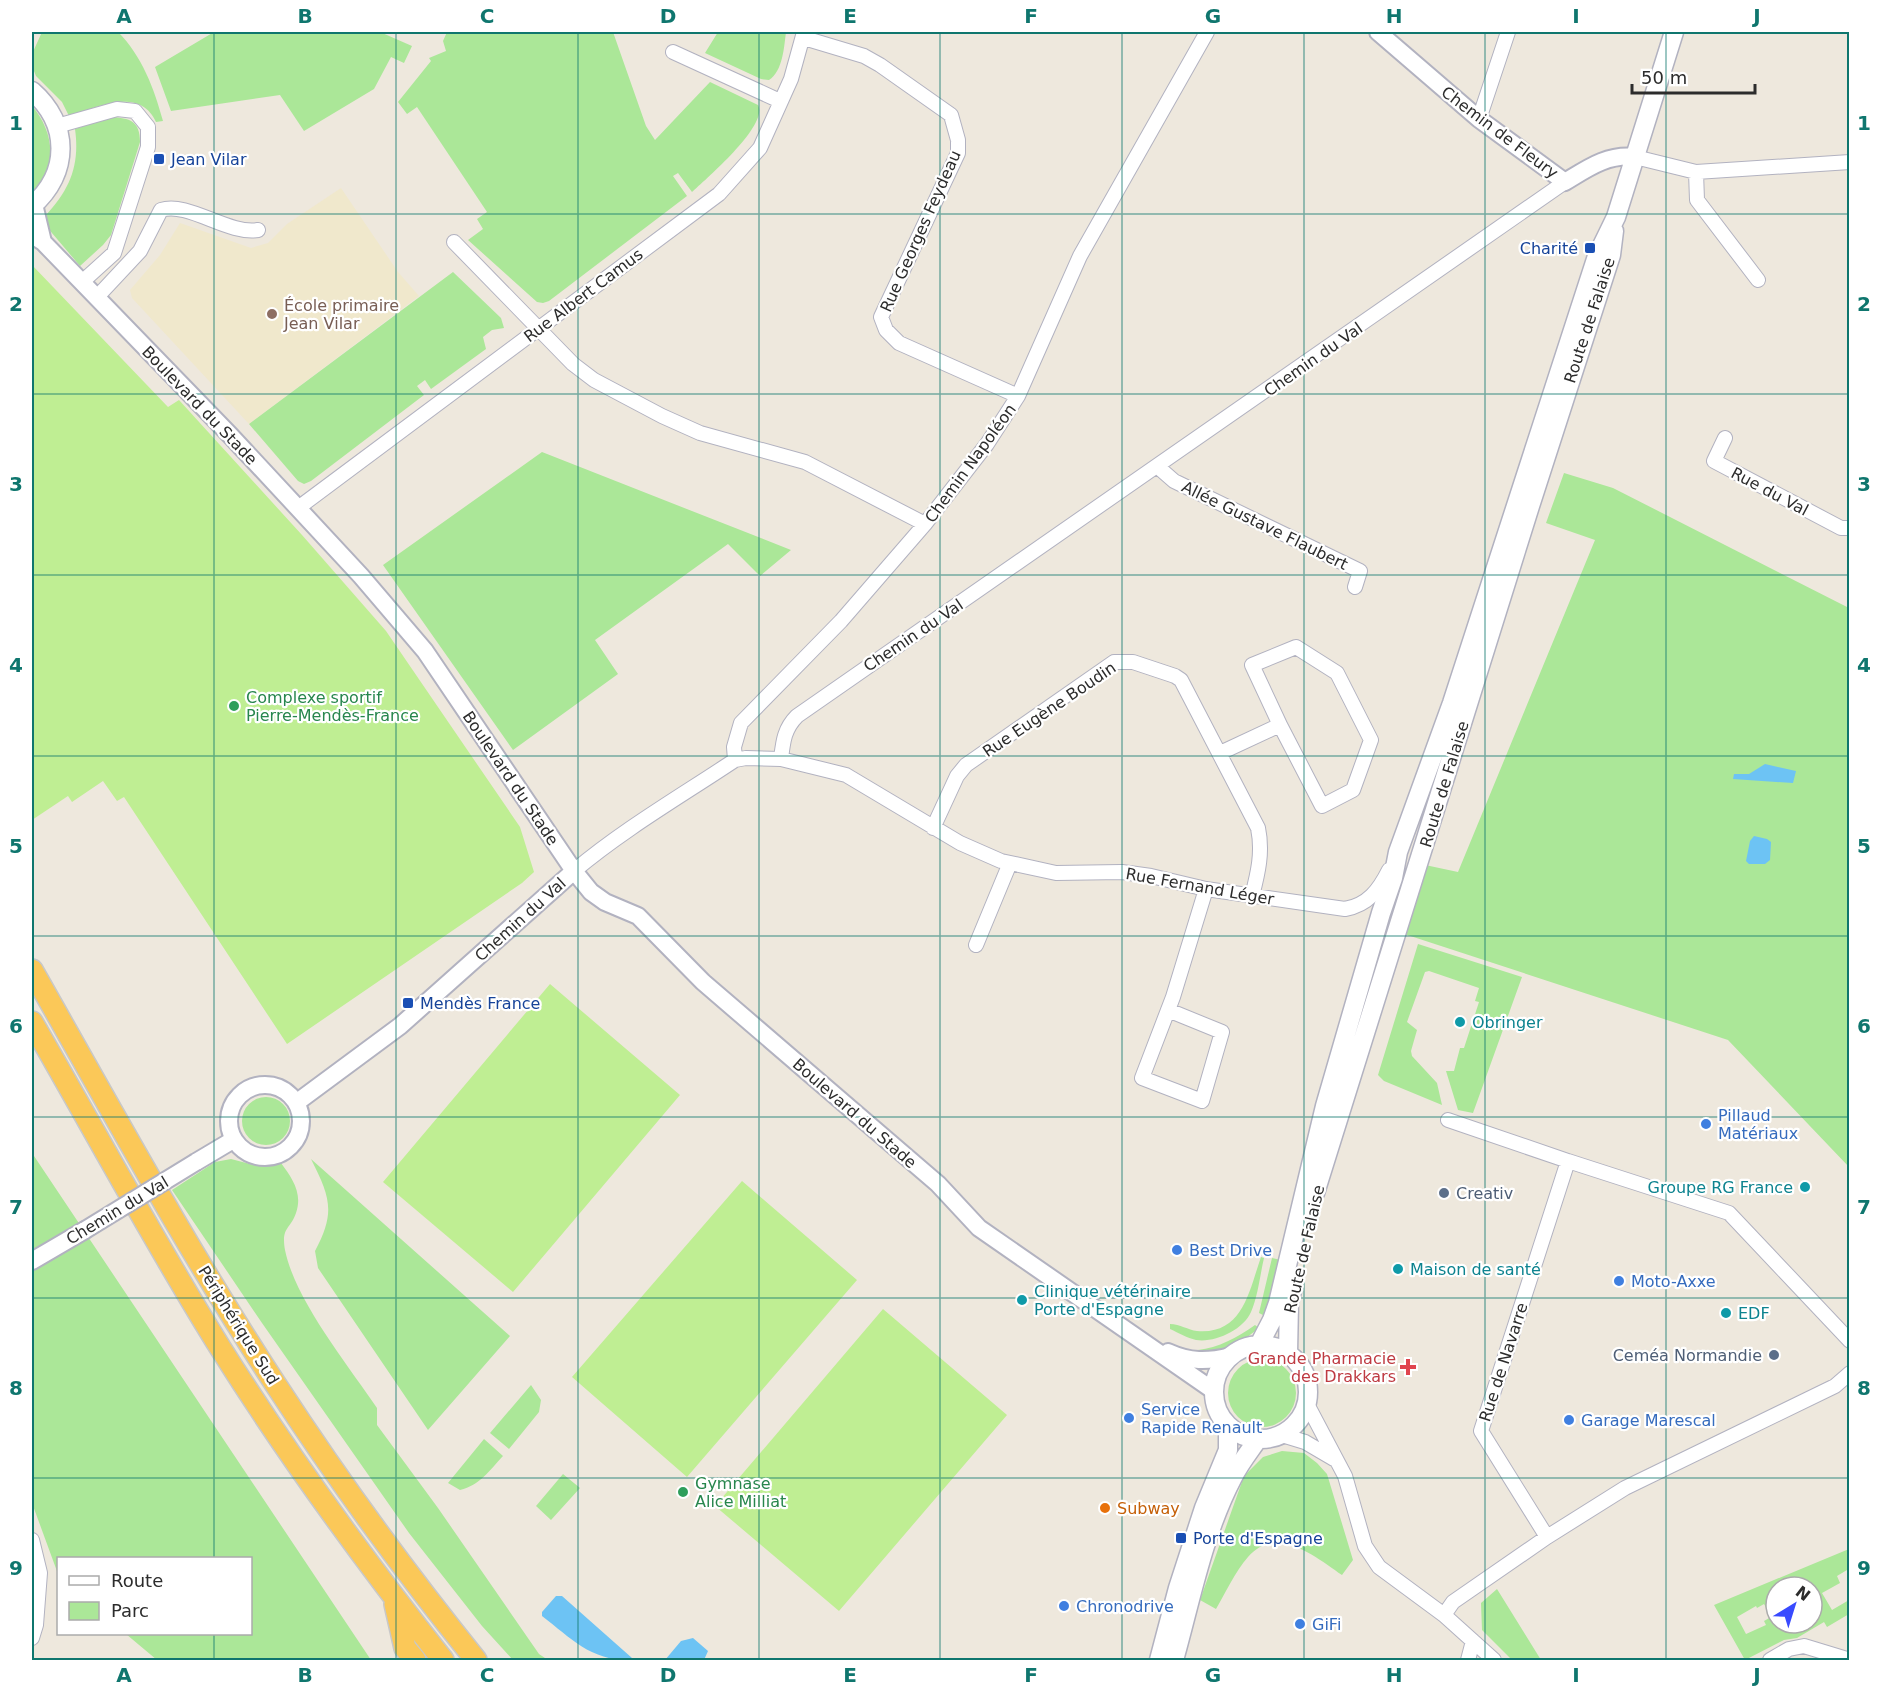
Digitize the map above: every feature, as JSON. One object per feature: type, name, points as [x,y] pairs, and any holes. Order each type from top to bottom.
[{"type":"highway","name":"Périphérique Sud","points":[[32,970],[194,1252],[276,1384],[345,1487],[416,1586],[477,1660]]},
{"type":"highway","name":"Périphérique Sud","points":[[32,1023],[152,1234],[221,1348],[300,1468],[393,1598],[443,1660]]},
{"type":"highway","points":[[416,1586],[453,1612],[494,1660]]},
{"type":"highway","points":[[393,1598],[405,1648],[415,1660]]},
{"type":"main road","name":"Route de Falaise","points":[[1259,1345],[1278,1303],[1325,1106],[1394,878],[1398,852],[1452,703],[1597,256],[1616,217],[1674,32]]},
{"type":"main road","points":[[32,90],[43,101],[57,126],[60,154],[58,169],[52,182],[33,205]]},
{"type":"main road","name":"Route de Falaise","points":[[1288,1353],[1289,1303],[1314,1197],[1611,255],[1616,217]]},
{"type":"main road","points":[[1259,1345],[1274,1347],[1288,1353],[1298,1363],[1305,1376],[1308,1390],[1302,1416],[1293,1427],[1282,1435],[1258,1439],[1247,1438],[1228,1426],[1218,1410],[1214,1391],[1219,1371],[1231,1356],[1249,1346],[1259,1345]]},
{"type":"main road","points":[[1159,1660],[1178,1588],[1204,1508],[1228,1450],[1228,1426]]},
{"type":"main road","points":[[1174,1660],[1209,1534],[1232,1479],[1244,1457],[1258,1439]]},
{"type":"street","name":"Chemin Napoléon","points":[[735,760],[734,747],[741,723],[841,621],[925,525],[987,444],[1018,396],[1080,256],[1207,32]]},
{"type":"street","name":"Chemin de Fleury","points":[[1378,32],[1479,119],[1565,182],[1594,164],[1612,157],[1635,157]]},
{"type":"street","points":[[1479,119],[1508,32]]},
{"type":"street","name":"Rue Georges Feydeau","points":[[804,35],[864,56],[951,115],[958,140],[958,153],[881,317],[886,330],[898,343],[1018,396]]},
{"type":"street","name":"Rue Albert Camus","points":[[298,508],[719,194],[760,148],[791,79],[804,35]]},
{"type":"street","points":[[674,52],[780,102]]},
{"type":"street","points":[[57,126],[117,109],[135,111],[148,127],[148,147],[114,253],[82,282]]},
{"type":"street","points":[[1635,157],[1696,172],[1850,162]]},
{"type":"street","points":[[1696,172],[1697,200],[1758,280]]},
{"type":"street","name":"Chemin du Val","points":[[781,759],[784,735],[790,723],[797,716],[1565,182]]},
{"type":"street","name":"Boulevard du Stade","points":[[33,205],[37,239],[97,297],[298,508],[361,576],[425,651],[574,872],[591,892],[638,916],[703,982],[938,1184],[979,1228],[1214,1391]]},
{"type":"street","points":[[97,297],[140,251],[161,210],[173,207],[238,229],[258,230]]},
{"type":"street","points":[[454,242],[573,364],[594,380],[700,433],[805,462],[925,525]]},
{"type":"street","name":"Rue du Val","points":[[1725,438],[1714,461],[1841,528],[1850,528]]},
{"type":"street","name":"Allée Gustave Flaubert","points":[[1158,467],[1174,481],[1360,571],[1355,587]]},
{"type":"street","points":[[1296,647],[1337,674],[1371,740],[1353,790],[1322,806],[1280,725],[1252,665],[1296,647]]},
{"type":"street","name":"Rue Eugène Boudin","points":[[933,828],[957,776],[966,765],[1114,662],[1133,662],[1181,680],[1220,753],[1258,828],[1261,841],[1261,860],[1252,896]]},
{"type":"street","points":[[1220,753],[1280,725]]},
{"type":"street","points":[[735,760],[781,759]]},
{"type":"street","name":"Rue Fernand Léger","points":[[781,759],[846,775],[960,843],[1001,861],[1056,873],[1122,872],[1151,876],[1206,889],[1335,909],[1353,908],[1370,898],[1382,885],[1398,852]]},
{"type":"street","name":"Chemin du Val","points":[[296,1103],[400,1026],[594,855],[735,760]]},
{"type":"street","points":[[976,945],[1010,863]]},
{"type":"street","points":[[1168,1011],[1222,1032],[1202,1101],[1142,1078],[1168,1011],[1206,889]]},
{"type":"street","points":[[269,1085],[288,1093],[296,1103],[301,1118],[299,1133],[289,1148],[275,1156],[260,1157],[243,1150],[233,1140],[228,1115],[239,1095],[250,1087],[269,1085]]},
{"type":"street","points":[[1448,1120],[1729,1213],[1850,1341]]},
{"type":"street","name":"Chemin du Val","points":[[32,1261],[233,1140]]},
{"type":"street","name":"Rue de Navarre","points":[[1546,1537],[1481,1431],[1568,1161]]},
{"type":"street","name":"Boulevard du Stade","points":[[1145,1342],[1184,1359],[1209,1361],[1231,1356]]},
{"type":"street","points":[[1444,1615],[1453,1602],[1546,1537],[1624,1488],[1835,1386],[1850,1373]]},
{"type":"street","points":[[1306,1404],[1313,1413],[1317,1426],[1345,1476],[1362,1537],[1371,1557],[1379,1567],[1444,1615],[1494,1660]]},
{"type":"street","points":[[1282,1435],[1305,1442],[1336,1460]]},
{"type":"street","points":[[32,1540],[40,1573],[36,1625],[32,1638]]},
{"type":"street","points":[[1468,1660],[1473,1641]]},
{"type":"street","points":[[1770,1660],[1789,1649],[1804,1646],[1850,1660]]},
{"type":"shaded area","name":"École primaire Jean Vilar","points":[[341,188],[398,272],[419,296],[249,424],[132,298],[130,290],[160,255],[180,223],[251,248],[268,243],[287,224]]},
{"type":"green space","points":[[42,32],[118,32],[134,51],[146,73],[163,121],[156,122],[149,111],[129,102],[105,104],[69,116],[62,102],[36,76],[32,66],[32,54]]},
{"type":"green space","points":[[214,32],[380,32],[412,46],[404,63],[391,57],[374,89],[304,131],[280,95],[171,111],[155,67]]},
{"type":"green space","points":[[447,32],[613,32],[646,126],[655,140],[710,82],[758,105],[759,114],[746,138],[692,192],[678,173],[673,176],[687,196],[549,301],[537,302],[468,240],[483,229],[477,219],[487,212],[417,107],[407,114],[398,102],[431,61],[429,58],[446,51],[443,41]]},
{"type":"green space","points":[[718,32],[786,32],[782,58],[774,76],[769,80],[761,79],[705,53]]},
{"type":"green space","points":[[32,106],[49,138],[50,162],[41,183],[32,193]]},
{"type":"green space","points":[[111,117],[124,118],[133,122],[138,129],[140,142],[111,235],[80,266],[46,226],[46,215],[61,196],[71,176],[76,154],[75,129]]},
{"type":"green space","name":"Complexe sportif Pierre-Mendès-France","points":[[32,265],[168,407],[179,400],[386,631],[520,827],[534,872],[522,883],[287,1044],[124,797],[117,801],[103,781],[72,802],[68,796],[32,820]]},
{"type":"green space","points":[[453,272],[501,318],[504,328],[492,330],[483,337],[486,349],[431,389],[425,380],[417,386],[424,395],[311,481],[304,484],[298,481],[249,424]]},
{"type":"green space","points":[[542,452],[791,550],[760,576],[728,544],[595,640],[618,674],[513,750],[383,565]]},
{"type":"green space","points":[[1564,473],[1613,488],[1849,608],[1849,1167],[1728,1040],[1392,930],[1411,862],[1458,872],[1595,540],[1546,523]]},
{"type":"green space","points":[[1418,944],[1522,977],[1473,1113],[1458,1110],[1446,1071],[1454,1071],[1460,1048],[1464,1048],[1479,1002],[1475,1001],[1479,988],[1429,971],[1425,972],[1407,1022],[1417,1030],[1411,1051],[1412,1056],[1437,1083],[1442,1105],[1384,1081],[1378,1075]]},
{"type":"green space","points":[[550,984],[680,1095],[513,1292],[383,1182]]},
{"type":"green space","points":[[266,1097],[283,1104],[290,1121],[283,1138],[266,1145],[249,1138],[242,1121],[249,1104]]},
{"type":"green space","points":[[32,1153],[371,1660],[157,1660],[127,1635],[252,1635],[252,1557],[57,1557],[57,1571],[32,1503]]},
{"type":"green space","points":[[231,1159],[254,1165],[281,1163],[289,1174],[297,1192],[298,1206],[294,1219],[285,1233],[285,1250],[291,1269],[311,1311],[377,1408],[377,1425],[438,1508],[539,1654],[548,1660],[513,1660],[482,1626],[409,1533],[172,1190],[215,1162]]},
{"type":"green space","points":[[311,1159],[510,1336],[428,1430],[318,1268],[315,1251],[326,1226],[328,1205],[323,1184]]},
{"type":"green space","points":[[742,1181],[857,1280],[687,1477],[572,1377]]},
{"type":"green space","points":[[1261,1257],[1264,1258],[1251,1312],[1235,1330],[1220,1337],[1196,1340],[1170,1329],[1170,1324],[1197,1331],[1225,1326],[1242,1308]]},
{"type":"green space","points":[[1272,1258],[1281,1260],[1267,1317],[1259,1313]]},
{"type":"green space","points":[[883,1309],[1007,1415],[839,1611],[715,1506]]},
{"type":"green space","points":[[1255,1325],[1259,1328],[1246,1338],[1234,1342],[1224,1351],[1197,1356],[1198,1350],[1228,1341]]},
{"type":"green space","points":[[1255,1359],[1269,1359],[1281,1364],[1291,1374],[1296,1393],[1291,1412],[1281,1422],[1269,1427],[1255,1427],[1243,1422],[1233,1412],[1228,1400],[1228,1386],[1233,1374],[1243,1364]]},
{"type":"green space","points":[[531,1385],[541,1400],[539,1412],[509,1449],[490,1433]]},
{"type":"green space","points":[[484,1439],[503,1456],[484,1477],[467,1488],[460,1490],[448,1483]]},
{"type":"green space","points":[[1282,1451],[1304,1453],[1327,1474],[1353,1560],[1342,1575],[1296,1547],[1283,1543],[1271,1543],[1259,1548],[1248,1557],[1216,1609],[1200,1600],[1244,1476],[1263,1457]]},
{"type":"green space","points":[[563,1474],[580,1488],[551,1520],[536,1506]]},
{"type":"green space","points":[[1849,1549],[1849,1575],[1847,1570],[1837,1576],[1840,1583],[1824,1592],[1824,1575],[1786,1575]]},
{"type":"green space","points":[[1764,1584],[1764,1604],[1737,1617],[1746,1634],[1764,1626],[1764,1635],[1802,1635],[1784,1640],[1745,1660],[1714,1605]]},
{"type":"green space","points":[[1497,1589],[1541,1660],[1512,1660],[1482,1630],[1481,1603]]},
{"type":"green space","points":[[1824,1596],[1832,1610],[1849,1600],[1849,1614],[1827,1627],[1824,1622]]},
{"type":"water","points":[[1765,764],[1796,771],[1793,783],[1733,779],[1734,774],[1749,774]]},
{"type":"water","points":[[1754,836],[1771,842],[1770,860],[1765,864],[1749,864],[1746,861],[1750,841]]},
{"type":"water","points":[[556,1596],[562,1596],[632,1658],[631,1660],[604,1657],[593,1653],[542,1616],[542,1612]]},
{"type":"water","points":[[693,1638],[708,1651],[704,1660],[665,1660],[681,1641]]},
{"type":"place","name":"Jean Vilar","points":[[159,159]]},
{"type":"place","name":"Charité","points":[[1590,248]]},
{"type":"place","name":"École primaire Jean Vilar","points":[[272,314]]},
{"type":"place","name":"Complexe sportif Pierre-Mendès-France","points":[[234,706]]},
{"type":"place","name":"Mendès France","points":[[408,1003]]},
{"type":"place","name":"Obringer","points":[[1460,1022]]},
{"type":"place","name":"Pillaud Matériaux","points":[[1706,1124]]},
{"type":"place","name":"Groupe RG France","points":[[1805,1187]]},
{"type":"place","name":"Creativ","points":[[1444,1193]]},
{"type":"place","name":"Best Drive","points":[[1177,1250]]},
{"type":"place","name":"Maison de santé","points":[[1398,1269]]},
{"type":"place","name":"Moto-Axxe","points":[[1619,1281]]},
{"type":"place","name":"Clinique vétérinaire Porte d'Espagne","points":[[1022,1300]]},
{"type":"place","name":"EDF","points":[[1726,1313]]},
{"type":"place","name":"Ceméa Normandie","points":[[1774,1355]]},
{"type":"place","name":"Grande Pharmacie des Drakkars","points":[[1408,1367]]},
{"type":"place","name":"Service Rapide Renault","points":[[1129,1418]]},
{"type":"place","name":"Garage Marescal","points":[[1569,1420]]},
{"type":"place","name":"Gymnase Alice Milliat","points":[[683,1492]]},
{"type":"place","name":"Subway","points":[[1105,1508]]},
{"type":"place","name":"Porte d'Espagne","points":[[1181,1538]]},
{"type":"place","name":"Chronodrive","points":[[1064,1606]]},
{"type":"place","name":"GiFi","points":[[1300,1624]]}]
